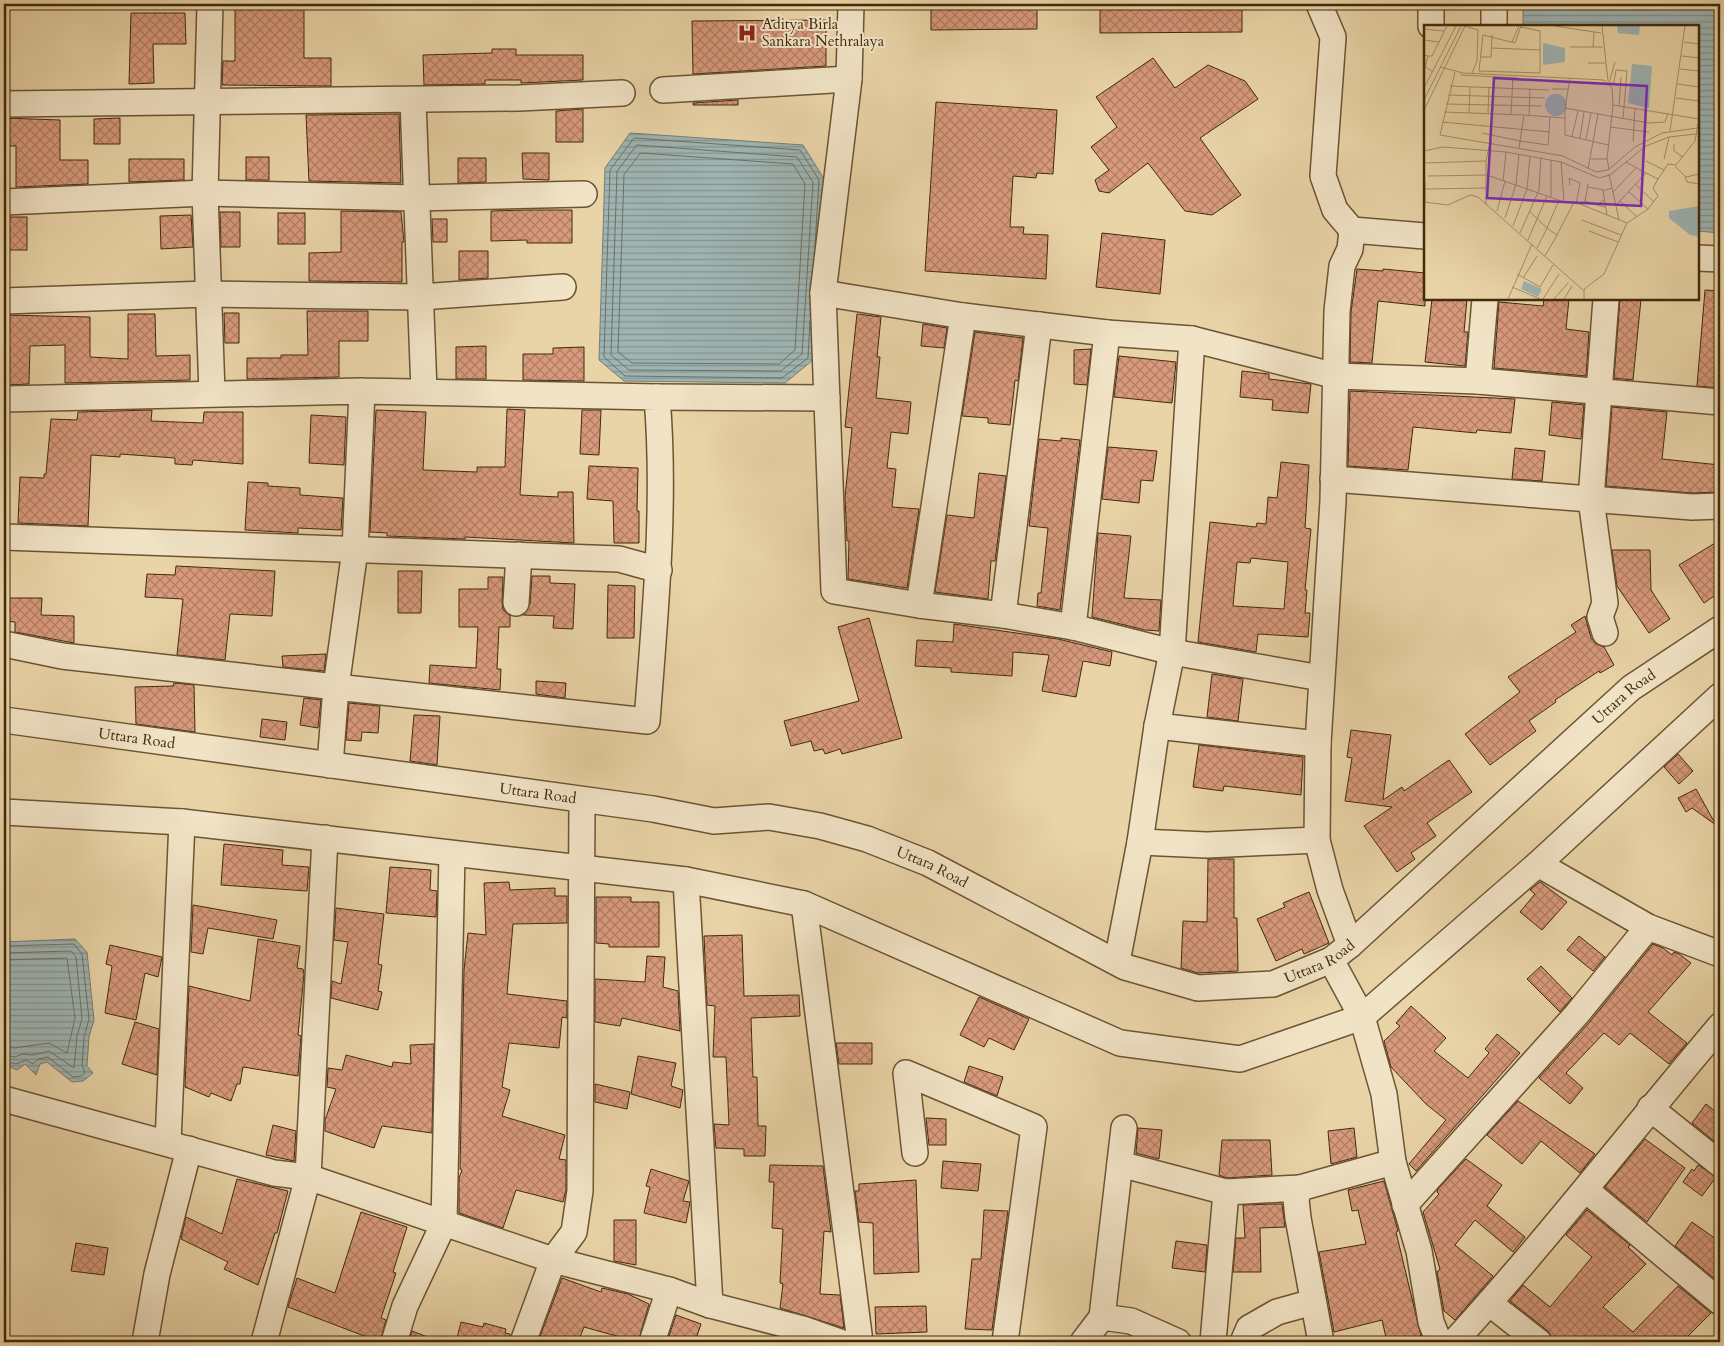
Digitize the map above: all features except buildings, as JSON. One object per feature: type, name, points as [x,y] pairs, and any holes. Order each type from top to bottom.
[{"type":"street","points":[[210,4],[206,193],[212,393]]},
{"type":"street","points":[[851,4],[849,79],[823,293],[834,591],[1073,627],[1172,652],[1321,678]]},
{"type":"street","points":[[1319,4],[1333,37],[1323,176],[1335,210],[1352,230],[1424,236]]},
{"type":"street","points":[[1431,4],[1431,25]]},
{"type":"street","points":[[1494,4],[1494,25]]},
{"type":"street","points":[[663,90],[849,79]]},
{"type":"street","points":[[4,104],[413,100],[519,98],[622,93]]},
{"type":"street","points":[[413,100],[424,392]]},
{"type":"street","points":[[4,202],[206,193],[416,198],[584,194]]},
{"type":"street","points":[[1352,230],[1350,249],[1342,266],[1339,288],[1333,478],[1318,744],[1317,840],[1330,890],[1341,953],[1384,1094],[1393,1162],[1419,1251],[1431,1322],[1439,1342]]},
{"type":"street","points":[[1699,258],[1720,259]]},
{"type":"street","points":[[4,301],[208,294],[420,298],[563,287]]},
{"type":"street","points":[[823,293],[963,316],[1108,333],[1192,339],[1336,376],[1478,381],[1720,402]]},
{"type":"street","points":[[1478,381],[1485,300]]},
{"type":"street","points":[[1605,632],[1600,617],[1605,603],[1591,499],[1606,300]]},
{"type":"street","points":[[919,605],[963,316]]},
{"type":"street","points":[[1003,615],[1038,325]]},
{"type":"street","points":[[1073,627],[1108,333]]},
{"type":"street","points":[[1116,962],[1140,842],[1157,726],[1172,652],[1192,339]]},
{"type":"street","points":[[4,399],[362,391],[657,397],[827,398]]},
{"type":"street","points":[[330,765],[336,687],[355,550],[362,391]]},
{"type":"street","points":[[4,644],[62,656],[647,721],[659,570],[660,441],[657,397]]},
{"type":"street","points":[[1333,478],[1692,507],[1720,506]]},
{"type":"street","points":[[4,537],[619,559],[659,570]]},
{"type":"street","points":[[516,603],[519,556]]},
{"type":"street","name":"Uttara Road","points":[[4,720],[582,800],[714,821],[769,817],[820,826],[867,839],[928,863],[1125,967],[1198,988],[1273,984],[1341,953],[1631,688],[1720,629]]},
{"type":"street","points":[[4,812],[182,822],[686,880],[804,904],[1120,1043],[1240,1059],[1362,1017],[1538,864],[1720,696]]},
{"type":"street","points":[[1157,726],[1318,744]]},
{"type":"street","points":[[523,1342],[553,1260],[574,1232],[580,1191],[580,868],[582,800]]},
{"type":"street","points":[[145,1342],[178,1145],[182,822]]},
{"type":"street","points":[[264,1342],[308,1177],[325,838]]},
{"type":"street","points":[[1140,842],[1207,845],[1317,840]]},
{"type":"street","points":[[394,1342],[405,1306],[444,1223],[452,854]]},
{"type":"street","points":[[1538,864],[1648,928],[1720,954]]},
{"type":"street","points":[[686,880],[710,1305]]},
{"type":"street","points":[[804,904],[860,1342]]},
{"type":"street","points":[[1405,1205],[1577,1014],[1648,928]]},
{"type":"street","points":[[1454,1342],[1489,1304],[1586,1190],[1650,1108],[1720,1026]]},
{"type":"street","points":[[915,1153],[906,1073],[1034,1127],[1005,1342]]},
{"type":"street","points":[[4,1099],[178,1145],[274,1173],[308,1177],[553,1260],[669,1290],[800,1336],[840,1342]]},
{"type":"street","points":[[1650,1108],[1720,1164]]},
{"type":"street","points":[[1083,1342],[1102,1317],[1124,1128]]},
{"type":"street","points":[[1120,1164],[1226,1192],[1300,1188],[1393,1162]]},
{"type":"street","points":[[1300,1188],[1296,1199],[1313,1302],[1322,1342]]},
{"type":"street","points":[[1586,1190],[1720,1302]]},
{"type":"street","points":[[1213,1342],[1226,1192]]},
{"type":"street","points":[[652,1342],[669,1290]]},
{"type":"street","points":[[1243,1342],[1249,1328],[1277,1312],[1313,1302]]},
{"type":"street","points":[[1489,1304],[1539,1342]]},
{"type":"street","points":[[1102,1317],[1131,1321],[1178,1342]]},
{"type":"water","points":[[1523,4],[1720,4],[1720,233],[1699,231],[1699,25],[1523,25]]},
{"type":"water","points":[[630,133],[803,145],[824,179],[813,360],[785,383],[624,381],[599,360],[605,168]]},
{"type":"water","points":[[75,939],[87,952],[94,1020],[89,1037],[87,1066],[93,1073],[83,1081],[72,1082],[47,1062],[40,1064],[36,1075],[25,1064],[17,1070],[6,1065],[4,1069],[4,942]]},
{"type":"place","name":"Aditya Birla Sankara Nethralaya","points":[[747,33]]}]
